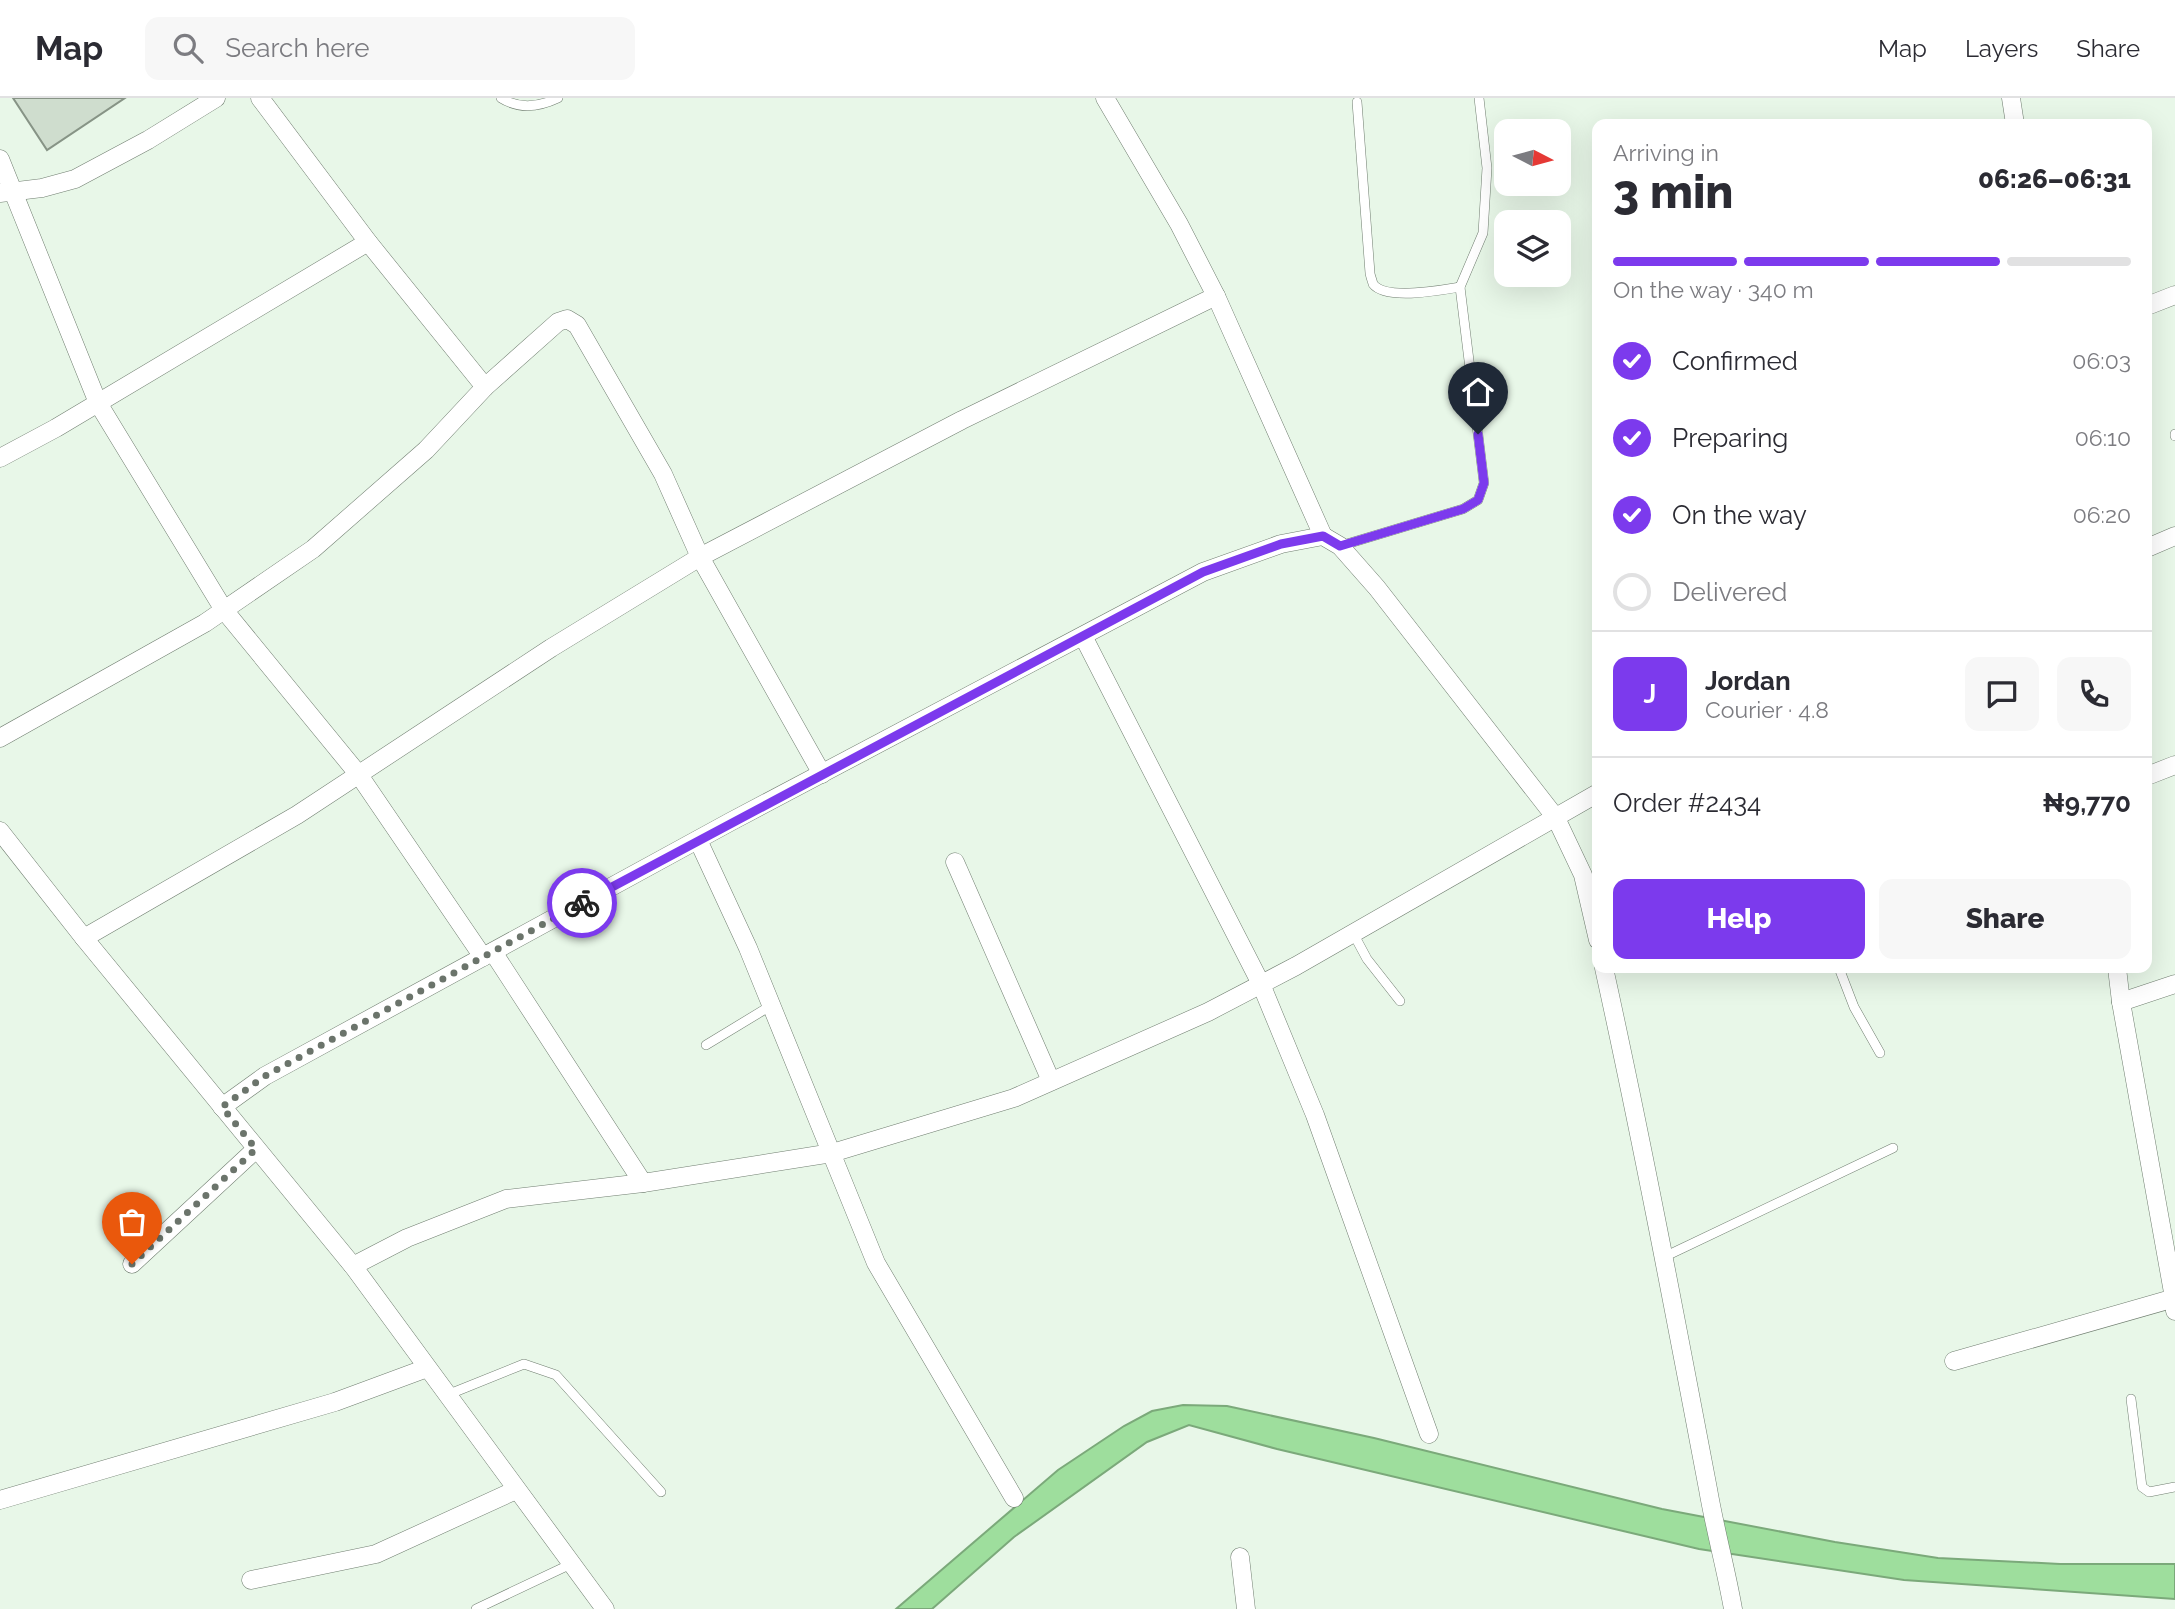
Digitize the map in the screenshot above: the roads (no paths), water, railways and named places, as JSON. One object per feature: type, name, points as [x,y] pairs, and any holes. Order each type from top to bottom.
[{"type":"street","points":[[6,192],[42,188],[75,179],[148,140],[216,98]]},
{"type":"street","points":[[260,98],[368,243],[485,387]]},
{"type":"street","points":[[1105,98],[1179,224],[1216,296],[1323,536],[1340,546],[1377,588],[1556,818],[1583,875],[1592,914]]},
{"type":"street","points":[[2011,98],[2014,119]]},
{"type":"street","points":[[0,159],[6,192],[98,402],[225,610],[359,775],[488,954],[643,1183]]},
{"type":"street","points":[[0,458],[368,243]]},
{"type":"street","points":[[2152,304],[2175,295]]},
{"type":"street","points":[[84,938],[297,815],[551,648],[700,557],[962,420],[1216,296]]},
{"type":"street","points":[[0,738],[205,623],[313,549],[426,450],[485,387],[558,322],[567,319],[577,325],[663,474],[700,557],[822,774]]},
{"type":"street","points":[[222,1107],[265,1076],[488,954],[1203,572],[1281,544],[1323,536]]},
{"type":"street","points":[[2152,546],[2175,536]]},
{"type":"street","points":[[1083,636],[1261,984],[1315,1115],[1429,1434]]},
{"type":"street","points":[[2152,774],[2175,765]]},
{"type":"street","points":[[353,1266],[407,1238],[506,1199],[643,1183],[832,1153],[1014,1098],[1209,1012],[1592,797]]},
{"type":"street","points":[[0,831],[84,938],[353,1266],[605,1609]]},
{"type":"street","points":[[698,840],[772,1005],[876,1263],[1014,1498]]},
{"type":"street","points":[[955,862],[1051,1082]]},
{"type":"street","points":[[1605,973],[1629,1079],[1709,1499],[1733,1609]]},
{"type":"street","points":[[2118,973],[2175,1298],[2175,1311]]},
{"type":"street","points":[[2121,1002],[2175,984]]},
{"type":"street","points":[[132,1264],[256,1149]]},
{"type":"street","points":[[1954,1361],[2175,1298]]},
{"type":"street","points":[[0,1500],[335,1402],[427,1368]]},
{"type":"street","points":[[251,1580],[376,1554],[516,1490]]},
{"type":"street","points":[[1240,1557],[1246,1609]]},
{"type":"lane","points":[[501,98],[511,104],[532,107],[558,98]]},
{"type":"lane","points":[[1340,546],[1463,509],[1478,500],[1484,483],[1461,287],[1483,233],[1487,167],[1479,98]]},
{"type":"lane","points":[[1357,102],[1370,274],[1373,284],[1381,289],[1409,294],[1461,287]]},
{"type":"lane","points":[[1353,933],[1367,959],[1399,1001]]},
{"type":"lane","points":[[1841,973],[1854,1007],[1880,1053]]},
{"type":"lane","points":[[706,1045],[772,1005]]},
{"type":"lane","points":[[1664,1257],[1893,1149]]},
{"type":"lane","points":[[447,1395],[524,1364],[556,1375],[662,1492]]},
{"type":"lane","points":[[2131,1399],[2142,1487],[2149,1492],[2175,1487]]},
{"type":"lane","points":[[476,1609],[570,1564]]}]
